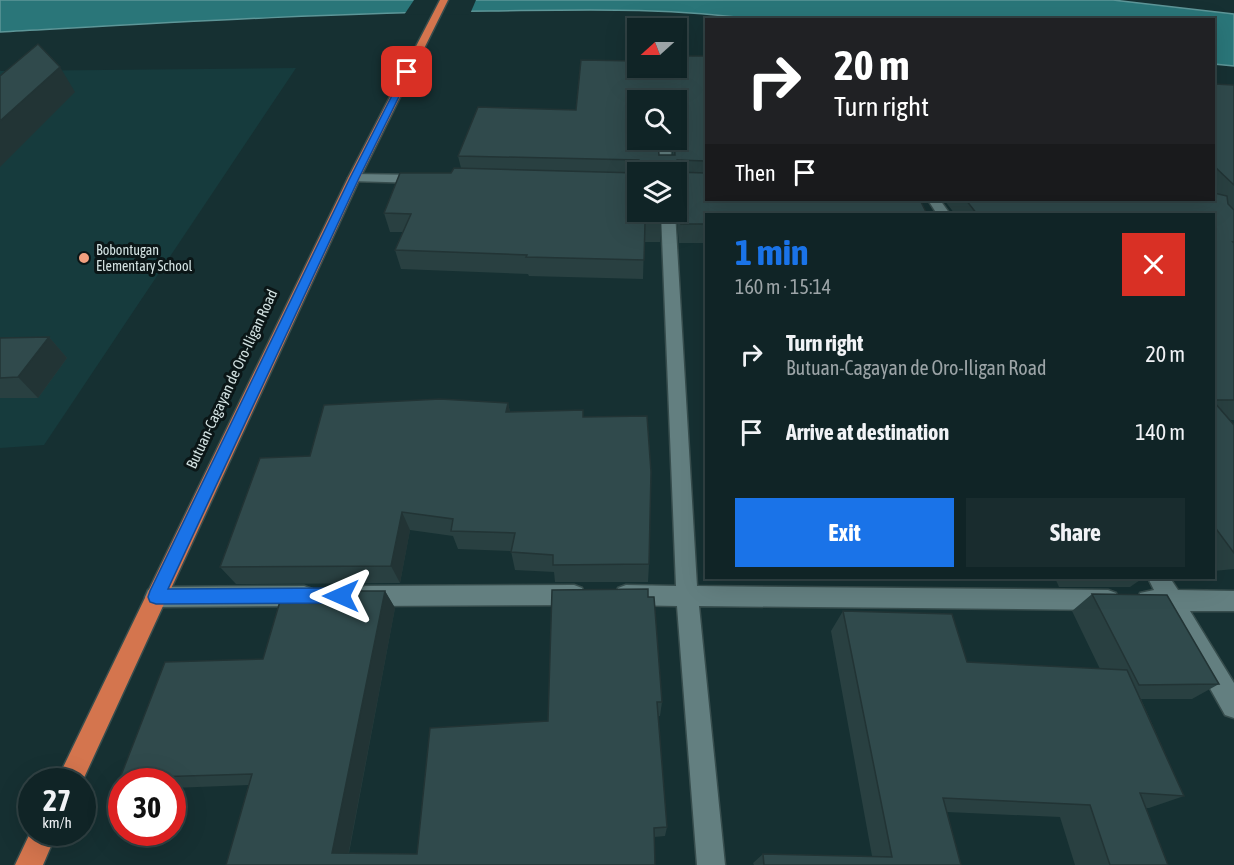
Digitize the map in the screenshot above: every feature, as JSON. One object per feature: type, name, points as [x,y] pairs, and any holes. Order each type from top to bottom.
[{"type":"highway","name":"Butuan-Cagayan de Oro-Iligan Road","points":[[76,768],[354,178],[444,0]]},
{"type":"highway","points":[[29,865],[38,846]]},
{"type":"street","points":[[354,178],[437,180]]},
{"type":"street","points":[[669,222],[687,594],[711,865]]},
{"type":"street","points":[[1161,579],[1234,706]]},
{"type":"street","points":[[345,596],[687,594],[1234,601]]},
{"type":"street","points":[[156,597],[321,596]]},
{"type":"shaded area","name":"Bobontugan Elementary School","points":[[296,68],[44,445],[0,448],[0,71]]},
{"type":"water","points":[[0,0],[1113,0],[1234,14],[1234,66],[1215,64],[1215,18],[741,18],[657,11],[557,10],[306,16],[0,32]]},
{"type":"pier","points":[[414,0],[476,0],[470,14],[404,15]]},
{"type":"building","points":[[38,44],[60,67],[0,121],[0,76]]},
{"type":"building","points":[[687,56],[705,56],[705,161],[639,162],[639,160],[458,156],[478,107],[576,110],[581,60],[627,61],[627,78],[687,78]]},
{"type":"building","points":[[1215,84],[1234,85],[1234,185],[1215,167]]},
{"type":"building","points":[[454,168],[627,173],[627,222],[661,223],[645,223],[644,260],[395,250],[411,214],[384,213],[400,173],[451,173]]},
{"type":"building","points":[[687,172],[705,173],[705,201],[920,201],[926,213],[705,213],[705,224],[681,224],[681,222],[687,222]]},
{"type":"building","points":[[1215,193],[1227,196],[1228,204],[1234,210],[1234,400],[1215,400],[1215,213],[976,213],[967,201],[1215,201]]},
{"type":"building","points":[[49,337],[18,377],[0,378],[0,338]]},
{"type":"building","points":[[440,399],[508,403],[506,412],[583,410],[583,417],[647,416],[651,472],[649,564],[553,565],[553,555],[511,552],[515,533],[451,531],[453,519],[402,512],[391,566],[220,567],[260,458],[310,456],[324,405]]},
{"type":"building","points":[[1215,403],[1234,425],[1234,553],[1215,527]]},
{"type":"building","points":[[648,589],[648,597],[654,597],[662,702],[657,702],[667,827],[654,828],[655,865],[226,865],[252,774],[186,776],[186,768],[124,768],[165,662],[263,659],[283,591],[385,591],[332,853],[417,854],[430,728],[548,721],[552,590]]},
{"type":"building","points":[[1092,594],[1167,595],[1219,684],[1139,685]]},
{"type":"building","points":[[843,611],[952,614],[967,662],[1127,670],[1184,796],[1140,793],[1168,865],[1110,865],[1090,805],[943,798],[961,865],[764,865],[763,854],[892,857]]},
{"type":"place","name":"Bobontugan Elementary School","points":[[84,258]]},
{"type":"route","points":[[341,596],[156,597],[354,178],[407,72]]}]
